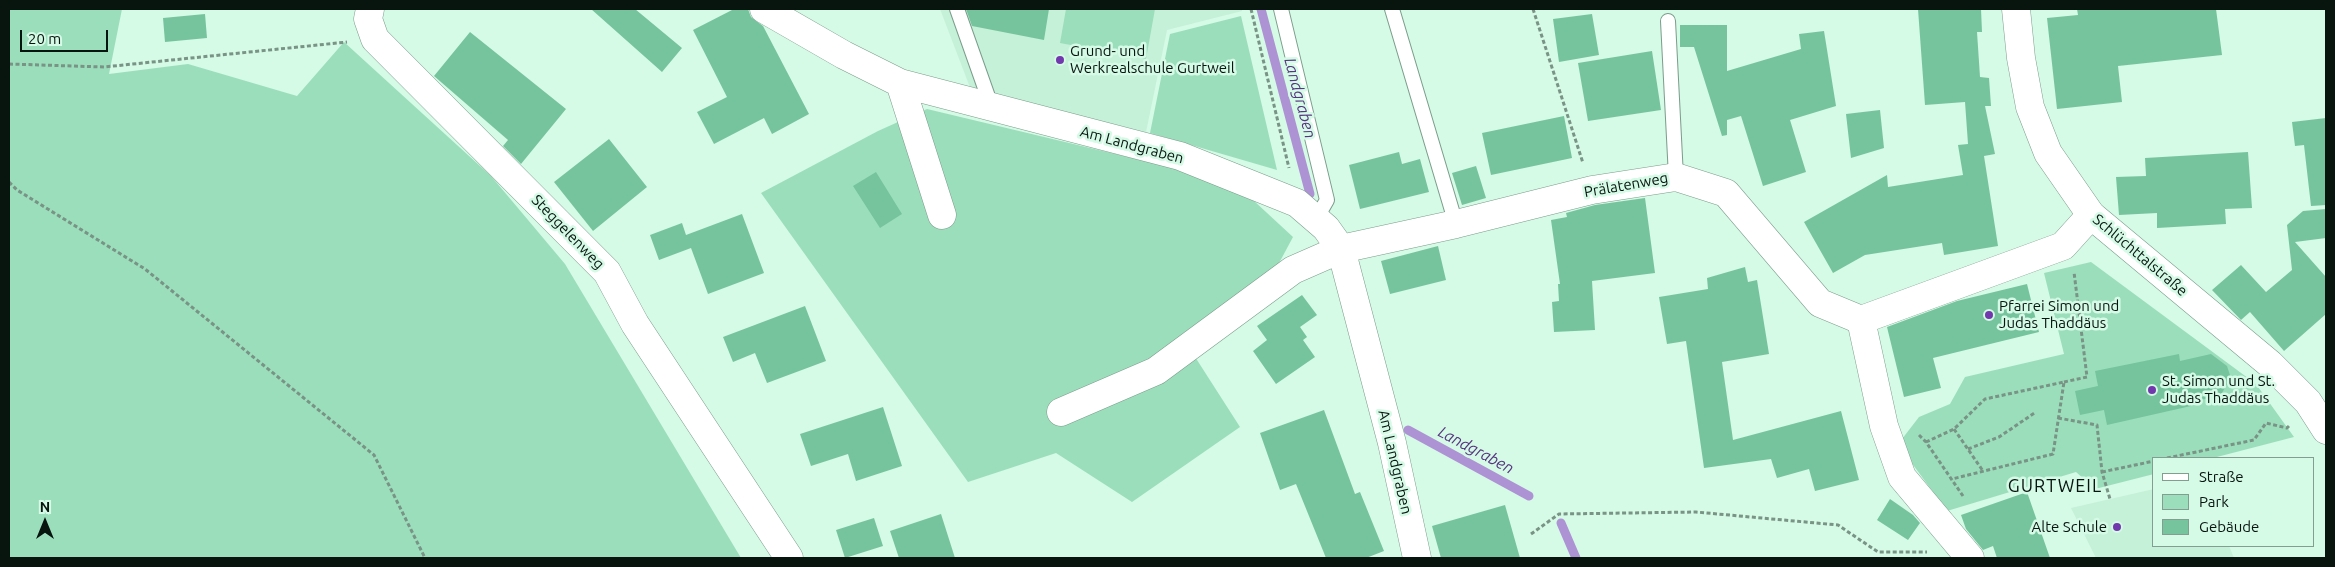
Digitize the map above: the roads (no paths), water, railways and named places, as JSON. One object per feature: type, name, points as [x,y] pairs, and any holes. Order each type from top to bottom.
[{"type":"street","name":"Steggelenweg","points":[[370,9],[368,19],[375,39],[607,272],[634,324],[789,558]]},
{"type":"street","name":"Am Landgraben","points":[[764,9],[844,55],[900,83],[993,109],[1180,156],[1306,211],[1326,228],[1341,249],[1392,443],[1417,558]]},
{"type":"street","name":"Schlüchttalstraße","points":[[2016,9],[2021,58],[2030,107],[2048,153],[2091,215],[2270,364],[2308,402],[2326,430]]},
{"type":"street","points":[[900,83],[942,215]]},
{"type":"street","name":"Prälatenweg","points":[[1341,249],[1456,224],[1592,190],[1676,176],[1726,194],[1820,303],[1861,320]]},
{"type":"street","points":[[1966,555],[1902,477],[1884,426],[1861,320],[2063,246],[2091,215]]},
{"type":"street","points":[[1061,412],[1156,371],[1293,270],[1341,249]]},
{"type":"lane","points":[[957,9],[993,109]]},
{"type":"lane","points":[[1281,9],[1327,200],[1306,211]]},
{"type":"lane","points":[[1392,9],[1456,224]]},
{"type":"lane","points":[[1668,21],[1676,176]]},
{"type":"waterway","name":"Landgraben","points":[[1261,9],[1310,194]]},
{"type":"waterway","name":"Landgraben","points":[[1408,430],[1529,496]]},
{"type":"waterway","name":"Landgraben","points":[[1561,523],[1576,558]]},
{"type":"place","name":"Grund- und Werkrealschule Gurtweil","points":[[1060,60]]},
{"type":"place","name":"Pfarrei Simon und Judas Thaddäus","points":[[1989,315]]},
{"type":"place","name":"St. Simon und St. Judas Thaddäus","points":[[2152,390]]},
{"type":"place","name":"Alte Schule","points":[[2117,527]]},
{"type":"district","name":"GURTWEIL","points":[[2055,486]]}]
